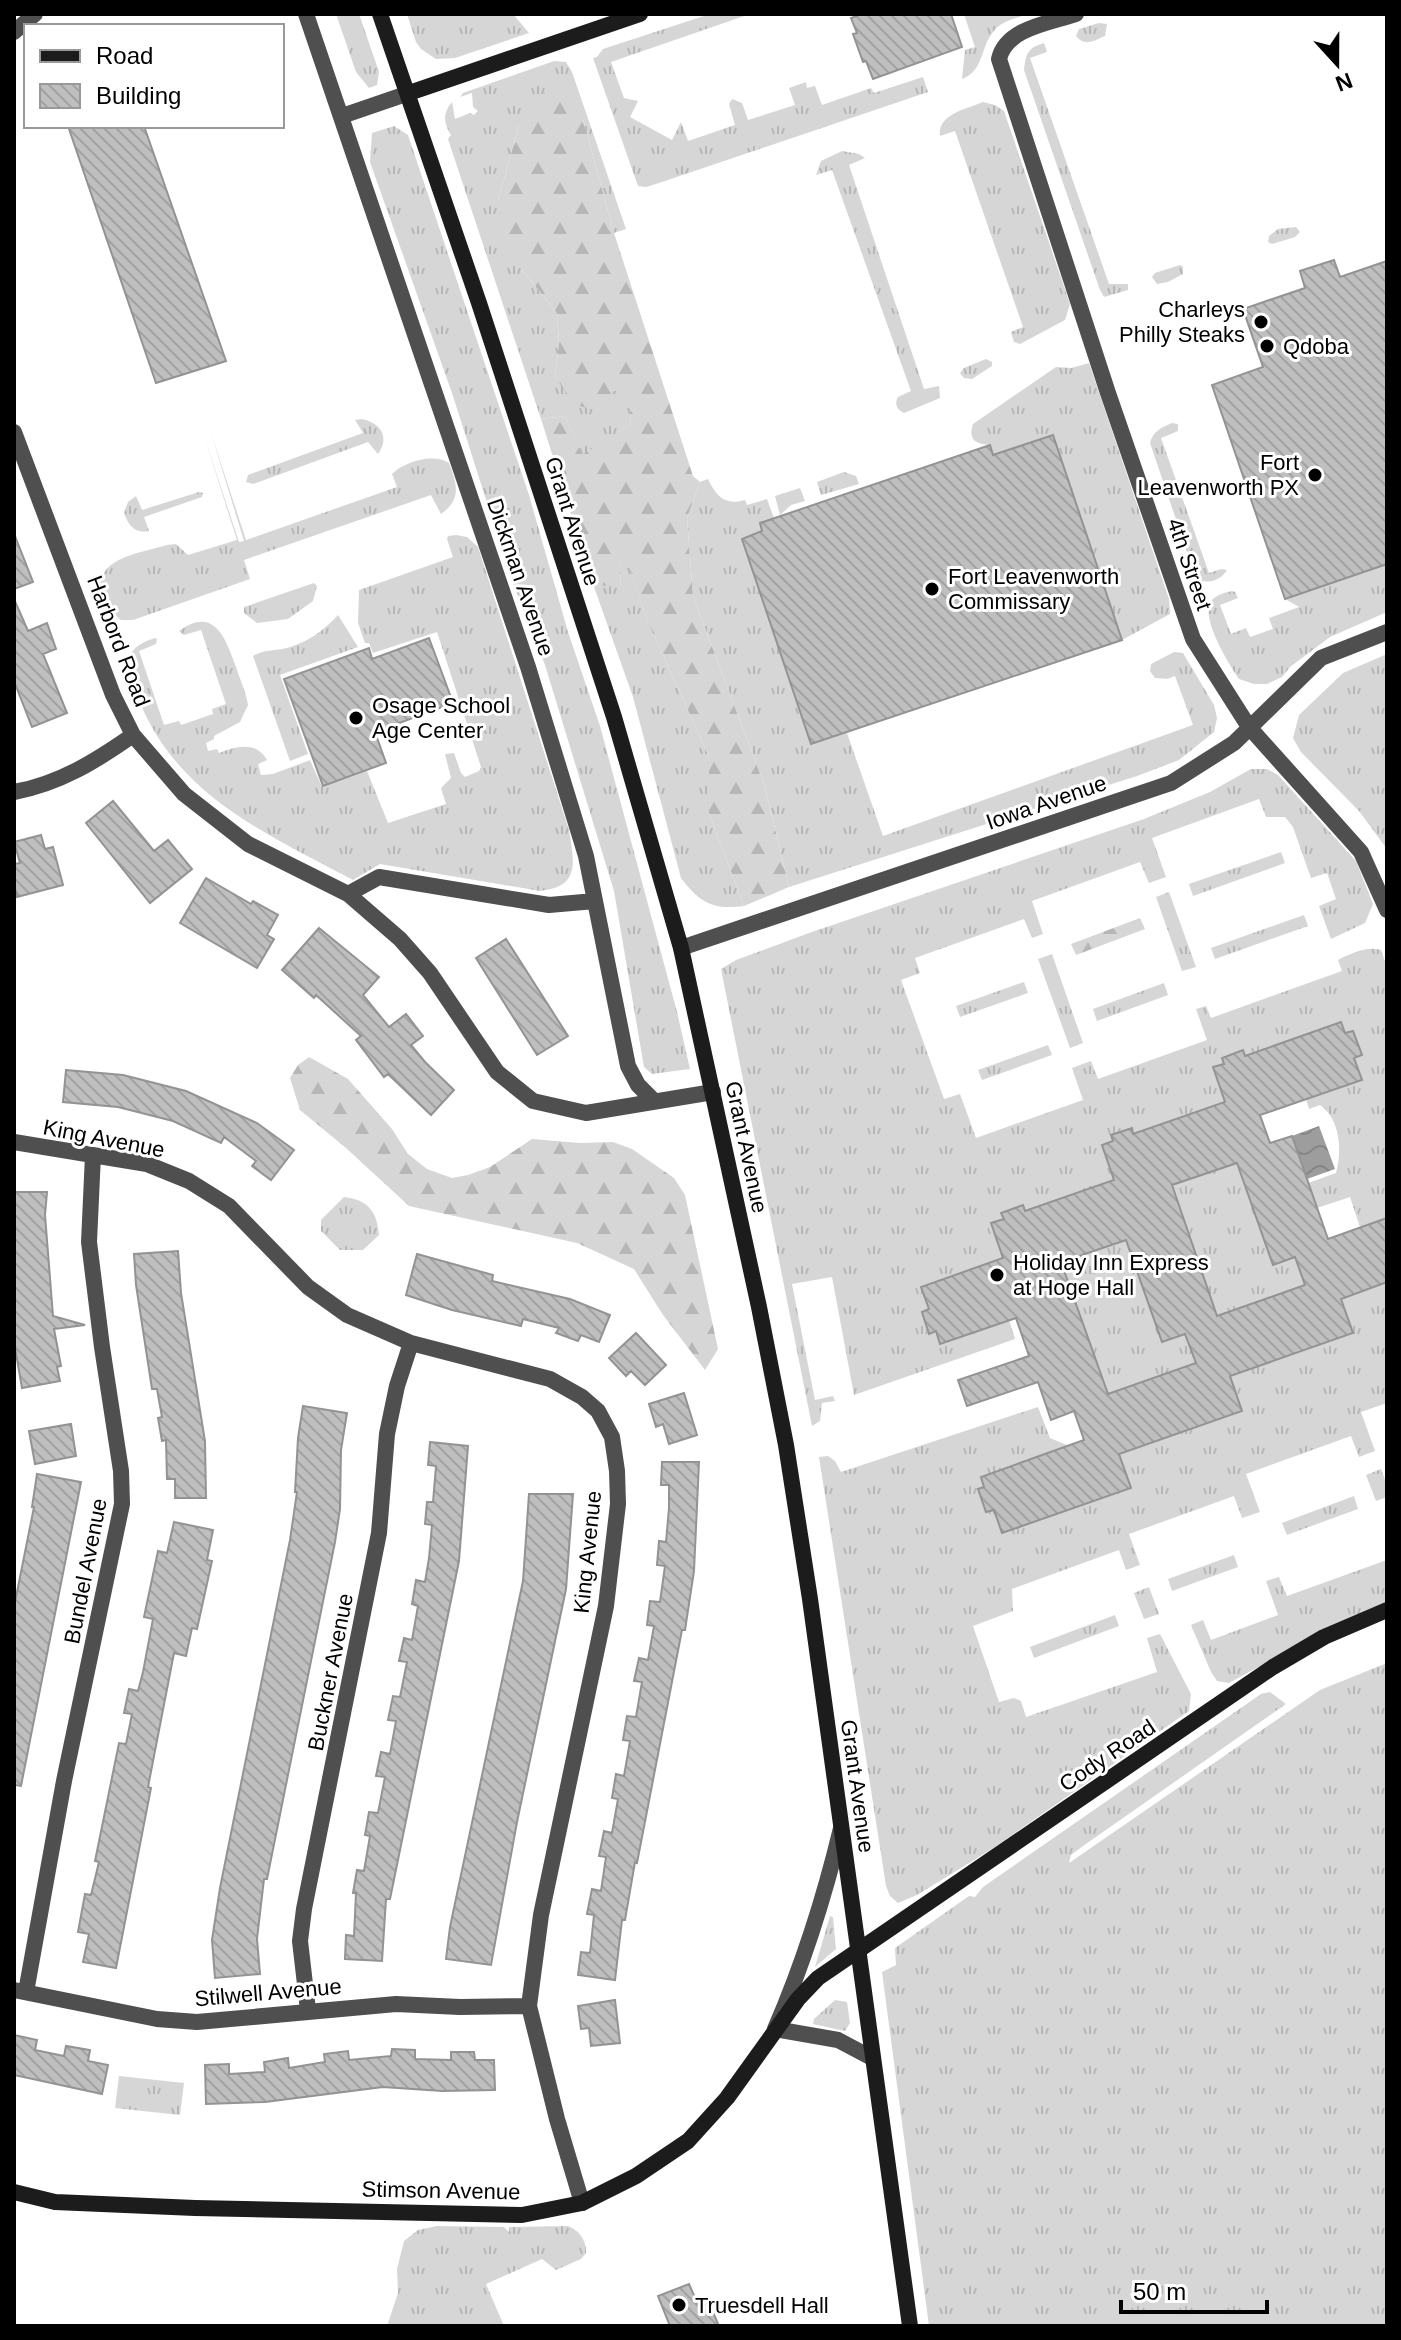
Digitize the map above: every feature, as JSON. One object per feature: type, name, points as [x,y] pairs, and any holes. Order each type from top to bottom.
[{"type":"main road","name":"Grant Avenue","points":[[380,14],[409,93],[614,717],[681,948],[786,1445],[910,2326]]},
{"type":"main road","points":[[409,93],[640,14]]},
{"type":"main road","name":"Cody Road","points":[[859,1950],[1273,1667],[1324,1637],[1387,1610]]},
{"type":"main road","name":"Stimson Avenue","points":[[14,2192],[55,2202],[180,2208],[522,2215],[582,2203],[636,2176],[688,2141],[727,2098],[775,2029],[818,1978],[859,1950]]},
{"type":"street","points":[[14,32],[35,14]]},
{"type":"street","name":"Dickman Avenue","points":[[306,14],[528,667],[586,856],[628,1066],[638,1085],[653,1100]]},
{"type":"street","name":"4th Street","points":[[1076,14],[1009,39],[999,59],[1108,393],[1193,639],[1249,727],[1361,852],[1387,910]]},
{"type":"street","points":[[342,116],[409,93]]},
{"type":"street","name":"Harbord Road","points":[[14,432],[94,647],[133,735],[184,794],[248,844],[348,894],[400,939],[430,973],[497,1072],[533,1101],[586,1113],[653,1100]]},
{"type":"street","name":"Iowa Avenue","points":[[681,948],[1171,783],[1234,743],[1321,658],[1387,632]]},
{"type":"street","points":[[14,792],[87,766],[133,735]]},
{"type":"street","points":[[348,894],[379,877],[549,905],[595,901]]},
{"type":"street","points":[[653,1100],[713,1092]]},
{"type":"street","name":"King Avenue","points":[[14,1142],[147,1164],[189,1181],[229,1206],[308,1287],[347,1315],[411,1343],[550,1379],[598,1411],[612,1437],[618,1504],[606,1606],[541,1915],[529,2006],[582,2203]]},
{"type":"street","name":"Bundel Avenue","points":[[20,1991],[122,1504],[121,1471],[89,1242],[93,1155]]},
{"type":"street","name":"Buckner Avenue","points":[[308,2010],[300,1941],[304,1909],[376,1549],[387,1434],[397,1386],[411,1343]]},
{"type":"street","points":[[841,1824],[821,1909],[799,1975],[775,2029],[838,2040],[872,2058]]},
{"type":"street","name":"Stilwell Avenue","points":[[20,1991],[157,2019],[197,2022],[396,2004],[529,2006]]},
{"type":"green space","points":[[336,14],[359,14],[379,72],[377,85],[369,88],[356,72]]},
{"type":"green space","points":[[407,14],[513,14],[529,33],[455,58],[436,59],[416,42]]},
{"type":"green space","points":[[710,14],[750,14],[611,62],[624,98],[638,101],[630,117],[672,140],[681,122],[688,141],[735,125],[729,104],[732,99],[742,103],[748,120],[795,105],[789,88],[806,82],[807,88],[815,86],[822,105],[871,88],[874,93],[923,77],[928,92],[656,184],[638,186],[593,58],[603,49]]},
{"type":"green space","points":[[964,14],[1028,14],[996,28],[974,71],[962,79],[965,50],[975,47]]},
{"type":"green space","points":[[1107,24],[1105,36],[1086,42],[1076,36],[1079,29]]},
{"type":"green space","points":[[1044,43],[1047,52],[1030,58],[1109,284],[1128,284],[1128,290],[1104,297],[1024,70],[1028,52]]},
{"type":"green space","points":[[554,61],[566,62],[572,72],[626,229],[614,233],[583,119],[519,125],[498,201],[522,270],[557,313],[559,343],[555,377],[613,391],[634,385],[630,425],[582,456],[565,416],[541,419],[448,139],[451,135],[445,119],[452,102],[455,119],[470,113],[474,115],[478,111],[473,107],[472,93],[460,97],[463,93]]},
{"type":"green space","points":[[563,76],[583,119],[614,233],[693,476],[700,482],[687,518],[693,596],[765,787],[789,887],[744,906],[709,813],[709,757],[646,617],[618,533],[621,588],[593,584],[541,419],[565,416],[582,455],[630,425],[633,386],[613,391],[604,412],[575,405],[555,377],[559,343],[557,313],[522,270],[504,235],[498,201],[519,125],[528,108]]},
{"type":"green space","points":[[983,102],[1004,111],[1070,304],[1065,320],[1020,344],[1014,342],[1011,332],[1023,327],[955,131],[940,136],[940,129],[948,117]]},
{"type":"green space","points":[[394,126],[408,135],[529,495],[568,632],[600,726],[690,1069],[652,1074],[644,1067],[614,891],[545,665],[512,581],[452,393],[370,162],[372,133]]},
{"type":"green space","points":[[842,151],[865,158],[849,165],[924,389],[939,386],[940,398],[904,413],[897,406],[897,400],[911,391],[832,170],[816,175],[821,161]]},
{"type":"green space","points":[[1296,227],[1300,232],[1295,237],[1272,244],[1268,242],[1269,236],[1278,229]]},
{"type":"green space","points":[[1180,265],[1183,274],[1168,282],[1157,284],[1152,277],[1155,273]]},
{"type":"green space","points":[[986,359],[992,362],[992,366],[972,379],[964,378],[960,373],[964,368]]},
{"type":"green space","points":[[1089,363],[1169,599],[1170,614],[1122,640],[993,455],[990,445],[980,444],[971,434],[973,424],[1056,367],[1071,368]]},
{"type":"green space","points":[[362,419],[379,427],[382,432],[382,448],[378,454],[368,442],[253,484],[246,482],[248,475],[363,433],[355,420]]},
{"type":"green space","points":[[1172,423],[1178,424],[1178,431],[1161,438],[1209,573],[1227,570],[1213,581],[1196,578],[1150,443],[1155,433]]},
{"type":"green space","points":[[211,433],[246,540],[397,487],[392,474],[404,465],[420,460],[436,459],[449,463],[456,484],[455,497],[441,514],[431,495],[244,560],[250,579],[133,620],[121,620],[109,608],[100,586],[105,571],[111,565],[130,555],[167,545],[176,544],[188,555],[237,540],[204,436],[239,542],[244,541]]},
{"type":"green space","points":[[844,472],[856,476],[859,484],[821,495],[817,482]]},
{"type":"green space","points":[[708,479],[718,495],[732,502],[745,500],[747,505],[767,499],[774,518],[760,523],[763,531],[742,539],[811,744],[847,733],[883,836],[1193,725],[1175,676],[1155,678],[1150,671],[1151,664],[1174,652],[1183,653],[1214,705],[1217,718],[1214,732],[1179,760],[1137,776],[789,887],[765,787],[693,596],[687,518],[700,482]]},
{"type":"green space","points":[[800,488],[805,501],[791,505],[780,515],[775,496]]},
{"type":"green space","points":[[203,493],[202,497],[144,517],[149,531],[133,528],[124,513],[128,502],[136,496],[142,510]]},
{"type":"green space","points":[[617,528],[646,617],[709,757],[709,813],[744,906],[724,907],[708,903],[681,878],[633,697],[593,584],[621,587]]},
{"type":"green space","points":[[456,535],[467,537],[478,547],[569,830],[572,871],[563,884],[553,889],[540,891],[380,864],[353,880],[252,825],[194,781],[169,753],[149,721],[130,675],[130,655],[139,645],[155,638],[156,644],[139,651],[164,725],[179,721],[181,725],[213,714],[212,709],[226,704],[201,630],[184,635],[179,631],[191,624],[210,624],[228,646],[248,705],[240,722],[206,743],[208,751],[217,749],[219,753],[246,747],[257,750],[267,760],[258,764],[261,775],[273,774],[310,760],[322,787],[367,771],[388,823],[446,804],[441,788],[451,778],[445,754],[454,753],[465,777],[481,767],[437,632],[373,653],[369,643],[365,643],[358,623],[359,590],[453,557],[447,539]]},
{"type":"green space","points":[[1387,564],[1387,612],[1330,637],[1290,667],[1282,677],[1267,684],[1239,679],[1213,631],[1209,611],[1214,598],[1235,592],[1238,598],[1220,605],[1231,634],[1246,628],[1250,637],[1273,629],[1269,618],[1299,607],[1285,599]]},
{"type":"green space","points":[[314,583],[317,586],[313,601],[288,619],[257,623],[244,613],[244,607]]},
{"type":"green space","points":[[338,615],[358,647],[280,675],[308,754],[290,761],[253,656],[306,640]]},
{"type":"green space","points":[[1387,654],[1387,849],[1359,811],[1301,752],[1293,738],[1299,715],[1343,673]]},
{"type":"green space","points":[[1251,769],[1267,769],[1278,775],[1356,861],[1373,904],[1365,923],[1331,939],[1319,906],[1336,899],[1327,873],[1311,878],[1293,827],[1285,817],[1266,817],[1259,799],[1152,838],[1166,877],[1149,883],[1140,862],[1032,901],[1043,934],[1032,938],[1024,919],[915,958],[920,973],[901,980],[944,1099],[960,1094],[976,1138],[1083,1100],[1072,1068],[1091,1061],[1098,1079],[1207,1040],[1196,1009],[1206,1006],[1211,1018],[1342,971],[1338,960],[1354,953],[1381,950],[1387,967],[1387,1218],[1360,1227],[1350,1197],[1317,1208],[1308,1183],[1336,1173],[1339,1146],[1336,1127],[1327,1111],[1320,1105],[1309,1109],[1306,1099],[1361,1080],[1354,1058],[1361,1055],[1353,1031],[1245,1056],[1242,1051],[1222,1058],[1224,1064],[1213,1068],[1225,1102],[1133,1134],[1131,1128],[1111,1135],[1113,1141],[1102,1145],[1114,1180],[1025,1211],[1022,1206],[1002,1213],[1004,1219],[992,1223],[1003,1258],[921,1287],[929,1309],[922,1313],[929,1333],[1009,1320],[1015,1339],[854,1395],[832,1277],[792,1284],[815,1400],[833,1396],[835,1401],[822,1403],[820,1421],[812,1426],[721,969],[736,960],[809,933],[1144,819],[1210,792]]},
{"type":"green space","points":[[1281,852],[1285,863],[1193,896],[1189,884]]},
{"type":"green space","points":[[1169,892],[1196,967],[1182,971],[1156,897]]},
{"type":"green space","points":[[1304,915],[1308,926],[1215,959],[1211,948]]},
{"type":"green space","points":[[1140,918],[1145,929],[1076,955],[1071,944]]},
{"type":"green space","points":[[1052,954],[1083,1043],[1070,1048],[1038,959]]},
{"type":"green space","points":[[1024,982],[1028,993],[960,1017],[956,1006]]},
{"type":"green space","points":[[1164,983],[1168,995],[1097,1021],[1093,1009]]},
{"type":"green space","points":[[1048,1045],[1052,1055],[982,1080],[978,1070]]},
{"type":"green space","points":[[309,1057],[348,1079],[392,1129],[408,1154],[427,1169],[452,1178],[490,1167],[532,1139],[613,1142],[632,1149],[674,1178],[685,1195],[718,1349],[705,1370],[663,1315],[634,1269],[577,1243],[409,1206],[300,1110],[290,1078],[298,1065]]},
{"type":"green space","points":[[1237,1163],[1273,1265],[1295,1257],[1305,1285],[1217,1316],[1181,1213],[1150,1193]]},
{"type":"green space","points":[[344,1197],[365,1204],[376,1219],[379,1235],[363,1250],[340,1250],[321,1231],[321,1220]]},
{"type":"green space","points":[[1126,1240],[1162,1341],[1185,1334],[1196,1363],[1108,1394],[1039,1270]]},
{"type":"green space","points":[[1387,1282],[1387,1403],[1361,1412],[1375,1451],[1359,1457],[1351,1436],[1246,1474],[1260,1512],[1242,1518],[1234,1496],[1129,1534],[1140,1565],[1126,1570],[1119,1550],[1012,1589],[1013,1611],[973,1626],[999,1702],[1014,1698],[1021,1701],[1026,1717],[1157,1672],[1147,1638],[1160,1634],[1191,1694],[1189,1711],[992,1849],[917,1895],[898,1903],[890,1896],[886,1886],[819,1457],[828,1456],[841,1472],[1038,1407],[1050,1438],[1069,1446],[981,1477],[984,1487],[978,1489],[986,1512],[994,1510],[1002,1533],[1130,1489],[1119,1454],[1242,1411],[1230,1376],[1352,1334],[1341,1299]]},
{"type":"green space","points":[[1381,1469],[1387,1485],[1387,1497],[1376,1501],[1366,1475]]},
{"type":"green space","points":[[1354,1496],[1358,1509],[1287,1535],[1282,1523]]},
{"type":"green space","points":[[1234,1555],[1238,1567],[1172,1591],[1168,1579]]},
{"type":"green space","points":[[1387,1560],[1387,1602],[1229,1683],[1217,1681],[1191,1625],[1203,1620],[1211,1640],[1278,1615],[1266,1581],[1279,1577],[1287,1596]]},
{"type":"green space","points":[[1149,1587],[1159,1614],[1144,1619],[1134,1593]]},
{"type":"green space","points":[[1115,1615],[1119,1626],[1034,1658],[1030,1647]]},
{"type":"green space","points":[[1387,1663],[1387,2326],[929,2326],[882,1972],[896,1965],[895,1948],[969,1896],[975,1897],[983,1887],[1261,1694],[1270,1692],[1286,1704],[1083,1846],[1071,1855],[1069,1863],[1320,1690]]},
{"type":"green space","points":[[830,1916],[833,1917],[836,1949],[815,1967]]},
{"type":"green space","points":[[835,2000],[847,2002],[850,2023],[845,2031],[813,2024],[814,2019]]},
{"type":"green space","points":[[119,2076],[184,2083],[180,2115],[115,2108]]},
{"type":"green space","points":[[437,2226],[504,2227],[509,2232],[509,2227],[568,2226],[582,2236],[586,2253],[581,2259],[556,2270],[542,2259],[486,2284],[504,2326],[387,2326],[398,2293],[397,2269],[404,2241],[418,2230]]},
{"type":"water","points":[[1319,1126],[1335,1169],[1307,1179],[1292,1136]]},
{"type":"building","points":[[862,14],[951,14],[962,47],[873,79],[853,34],[857,33],[851,18]]},
{"type":"building","points":[[69,128],[145,128],[226,361],[156,383]]},
{"type":"building","name":"Fort Leavenworth PX","points":[[1334,260],[1340,277],[1387,261],[1387,564],[1285,599],[1212,385],[1263,367],[1243,309],[1305,288],[1300,271]]},
{"type":"building","name":"Fort Leavenworth Commissary","points":[[1053,435],[1122,640],[811,744],[742,539],[762,531],[760,523],[990,445],[993,455]]},
{"type":"building","points":[[14,537],[33,582],[14,589]]},
{"type":"building","points":[[14,599],[28,631],[47,623],[56,649],[43,654],[67,713],[32,727],[14,681]]},
{"type":"building","name":"Osage School Age Center","points":[[429,638],[453,703],[375,732],[386,763],[323,786],[284,679],[369,648],[372,659]]},
{"type":"building","points":[[113,801],[154,851],[168,840],[192,869],[150,903],[86,823]]},
{"type":"building","points":[[41,835],[45,849],[53,847],[63,885],[17,897],[14,864],[20,863],[14,842]]},
{"type":"building","points":[[206,878],[251,904],[253,901],[278,915],[267,935],[274,939],[257,968],[180,923]]},
{"type":"building","points":[[319,928],[379,977],[363,995],[389,1027],[406,1014],[423,1036],[411,1045],[454,1090],[431,1115],[388,1074],[384,1077],[356,1040],[361,1036],[316,995],[314,998],[282,970]]},
{"type":"building","points":[[506,939],[568,1036],[537,1055],[476,958]]},
{"type":"building","name":"Holiday Inn Express at Hoge Hall","points":[[1341,1022],[1345,1033],[1353,1031],[1362,1055],[1354,1058],[1362,1080],[1260,1115],[1270,1143],[1292,1136],[1328,1239],[1387,1218],[1387,1282],[1341,1299],[1353,1333],[1230,1376],[1242,1411],[1119,1454],[1131,1488],[1002,1533],[994,1510],[986,1512],[978,1489],[984,1487],[981,1477],[1084,1440],[1074,1411],[1051,1420],[1038,1382],[967,1406],[958,1380],[1029,1356],[1016,1318],[940,1344],[936,1331],[929,1334],[922,1312],[929,1309],[921,1287],[1003,1258],[991,1223],[1004,1219],[1001,1213],[1023,1205],[1025,1211],[1114,1180],[1102,1145],[1113,1141],[1111,1135],[1132,1128],[1133,1134],[1225,1102],[1213,1067],[1224,1064],[1222,1058],[1243,1050],[1245,1056]],"holes":[[[1237,1163],[1273,1265],[1295,1257],[1305,1285],[1217,1316],[1172,1185]],[[1126,1240],[1162,1342],[1185,1334],[1196,1363],[1108,1394],[1061,1262]]]},
{"type":"building","points":[[66,1070],[123,1075],[186,1091],[257,1123],[294,1150],[271,1180],[252,1166],[256,1161],[224,1137],[221,1143],[173,1121],[118,1107],[63,1102]]},
{"type":"building","points":[[14,1192],[47,1192],[45,1215],[53,1316],[85,1325],[54,1329],[61,1366],[57,1367],[60,1381],[22,1388],[14,1342]]},
{"type":"building","points":[[178,1251],[181,1293],[205,1441],[206,1498],[175,1498],[175,1479],[167,1479],[166,1440],[162,1441],[158,1418],[162,1417],[157,1389],[152,1389],[136,1285],[134,1254]]},
{"type":"building","points":[[417,1254],[493,1275],[492,1281],[570,1299],[610,1315],[599,1342],[581,1335],[578,1341],[556,1333],[559,1328],[523,1319],[521,1326],[452,1310],[406,1295]]},
{"type":"building","points":[[636,1333],[666,1365],[645,1385],[631,1371],[626,1376],[609,1358]]},
{"type":"building","points":[[684,1393],[697,1435],[669,1444],[663,1424],[656,1427],[649,1404]]},
{"type":"building","points":[[303,1406],[347,1413],[341,1450],[340,1509],[335,1542],[267,1879],[264,1879],[257,1939],[260,1974],[215,1978],[212,1940],[220,1888],[290,1540]]},
{"type":"building","points":[[71,1424],[76,1456],[35,1464],[29,1431]]},
{"type":"building","points":[[430,1442],[468,1446],[459,1561],[390,1899],[386,1899],[382,1961],[345,1959],[346,1935],[354,1936],[356,1893],[353,1893],[357,1870],[364,1871],[370,1836],[365,1835],[369,1812],[378,1813],[385,1777],[376,1776],[381,1752],[390,1754],[396,1721],[388,1720],[393,1696],[400,1697],[407,1662],[399,1661],[404,1638],[412,1640],[418,1606],[412,1604],[416,1580],[425,1582],[429,1558],[432,1525],[425,1524],[427,1502],[433,1502],[436,1466],[428,1465]]},
{"type":"building","points":[[662,1462],[699,1462],[694,1571],[685,1630],[682,1630],[637,1863],[625,1920],[622,1920],[615,1980],[578,1975],[581,1952],[590,1953],[594,1915],[587,1914],[592,1889],[601,1891],[606,1857],[599,1856],[604,1831],[612,1833],[618,1799],[612,1798],[616,1774],[624,1776],[630,1741],[623,1740],[627,1716],[636,1717],[642,1682],[634,1681],[639,1658],[648,1660],[654,1626],[647,1625],[650,1601],[660,1602],[665,1566],[657,1565],[659,1541],[666,1542],[669,1508],[669,1485],[661,1485]]},
{"type":"building","points":[[37,1474],[81,1482],[21,1786],[14,1785],[14,1607],[34,1507]]},
{"type":"building","points":[[529,1494],[573,1494],[566,1589],[517,1822],[491,1965],[446,1959],[450,1927],[523,1581]]},
{"type":"building","points":[[174,1522],[213,1530],[207,1560],[212,1561],[197,1629],[192,1628],[186,1656],[174,1653],[116,1968],[83,1962],[89,1934],[78,1932],[85,1894],[91,1895],[99,1862],[95,1861],[119,1743],[126,1744],[132,1714],[124,1713],[129,1689],[138,1691],[143,1672],[153,1619],[144,1617],[158,1551],[167,1553]]},
{"type":"building","points":[[615,2000],[620,2043],[591,2046],[589,2028],[581,2029],[578,2006]]},
{"type":"building","points":[[14,2035],[37,2040],[35,2050],[64,2056],[66,2046],[90,2050],[88,2061],[108,2065],[102,2094],[14,2075]]},
{"type":"building","points":[[392,2049],[415,2050],[415,2059],[451,2060],[451,2052],[474,2052],[475,2060],[494,2060],[495,2090],[442,2091],[383,2087],[265,2102],[206,2104],[205,2065],[229,2064],[229,2074],[265,2072],[264,2062],[288,2058],[289,2068],[325,2062],[324,2054],[348,2051],[349,2060],[391,2056]]},
{"type":"building","name":"Truesdell Hall","points":[[689,2284],[699,2307],[709,2303],[719,2326],[670,2326],[658,2296]]},
{"type":"place","name":"Charleys Philly Steaks","points":[[1261,322]]},
{"type":"place","name":"Qdoba","points":[[1267,346]]},
{"type":"place","name":"Fort Leavenworth PX","points":[[1315,475]]},
{"type":"place","name":"Fort Leavenworth Commissary","points":[[932,589]]},
{"type":"place","name":"Osage School Age Center","points":[[356,718]]},
{"type":"place","name":"Holiday Inn Express at Hoge Hall","points":[[997,1275]]},
{"type":"place","name":"Truesdell Hall","points":[[679,2305]]}]
